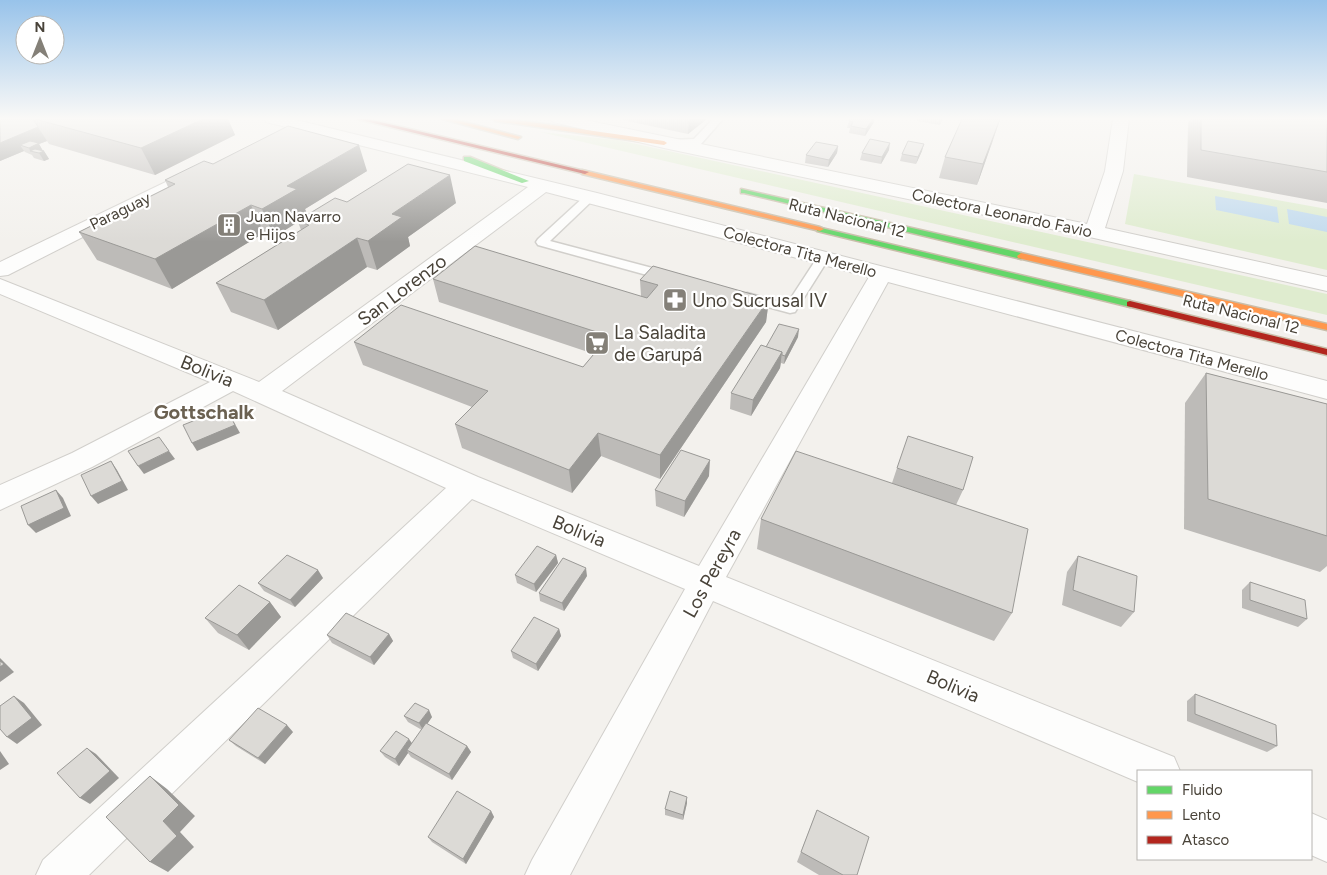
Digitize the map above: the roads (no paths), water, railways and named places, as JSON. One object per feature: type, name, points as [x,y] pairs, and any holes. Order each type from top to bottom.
[{"type":"highway","points":[[471,160],[534,183]]},
{"type":"highway","name":"Ruta Nacional 12","points":[[533,160],[1327,352]]},
{"type":"highway","name":"Ruta Nacional 12","points":[[736,189],[1327,327]]},
{"type":"street","name":"Colectora Tita Merello","points":[[440,160],[590,197],[1327,390]]},
{"type":"street","name":"Colectora Leonardo Favio","points":[[745,160],[1094,232],[1327,284]]},
{"type":"street","points":[[1094,232],[1114,171],[1116,160]]},
{"type":"street","name":"Paraguay","points":[[0,270],[214,164]]},
{"type":"street","name":"San Lorenzo","points":[[262,394],[534,183]]},
{"type":"street","name":"Los Pereyra","points":[[547,875],[706,583],[882,274]]},
{"type":"street","name":"Bolivia","points":[[0,286],[232,381],[468,485],[1158,770]]},
{"type":"street","points":[[0,498],[82,460],[232,381]]},
{"type":"street","points":[[58,875],[468,485]]},
{"type":"street","points":[[1312,834],[1327,840]]},
{"type":"lane","points":[[590,197],[542,242],[685,281]]},
{"type":"lane","points":[[733,293],[790,309],[823,258]]},
{"type":"water","points":[[1215,196],[1277,207],[1279,223],[1216,210]]},
{"type":"water","points":[[1287,209],[1327,217],[1327,232],[1289,224]]},
{"type":"place","name":"Juan Navarro e Hijos","points":[[229,225]]},
{"type":"place","name":"Uno Sucrusal IV","points":[[675,300]]},
{"type":"place","name":"La Saladita de Garupá","points":[[597,343]]},
{"type":"district","name":"Gottschalk","points":[[204,412]]}]
